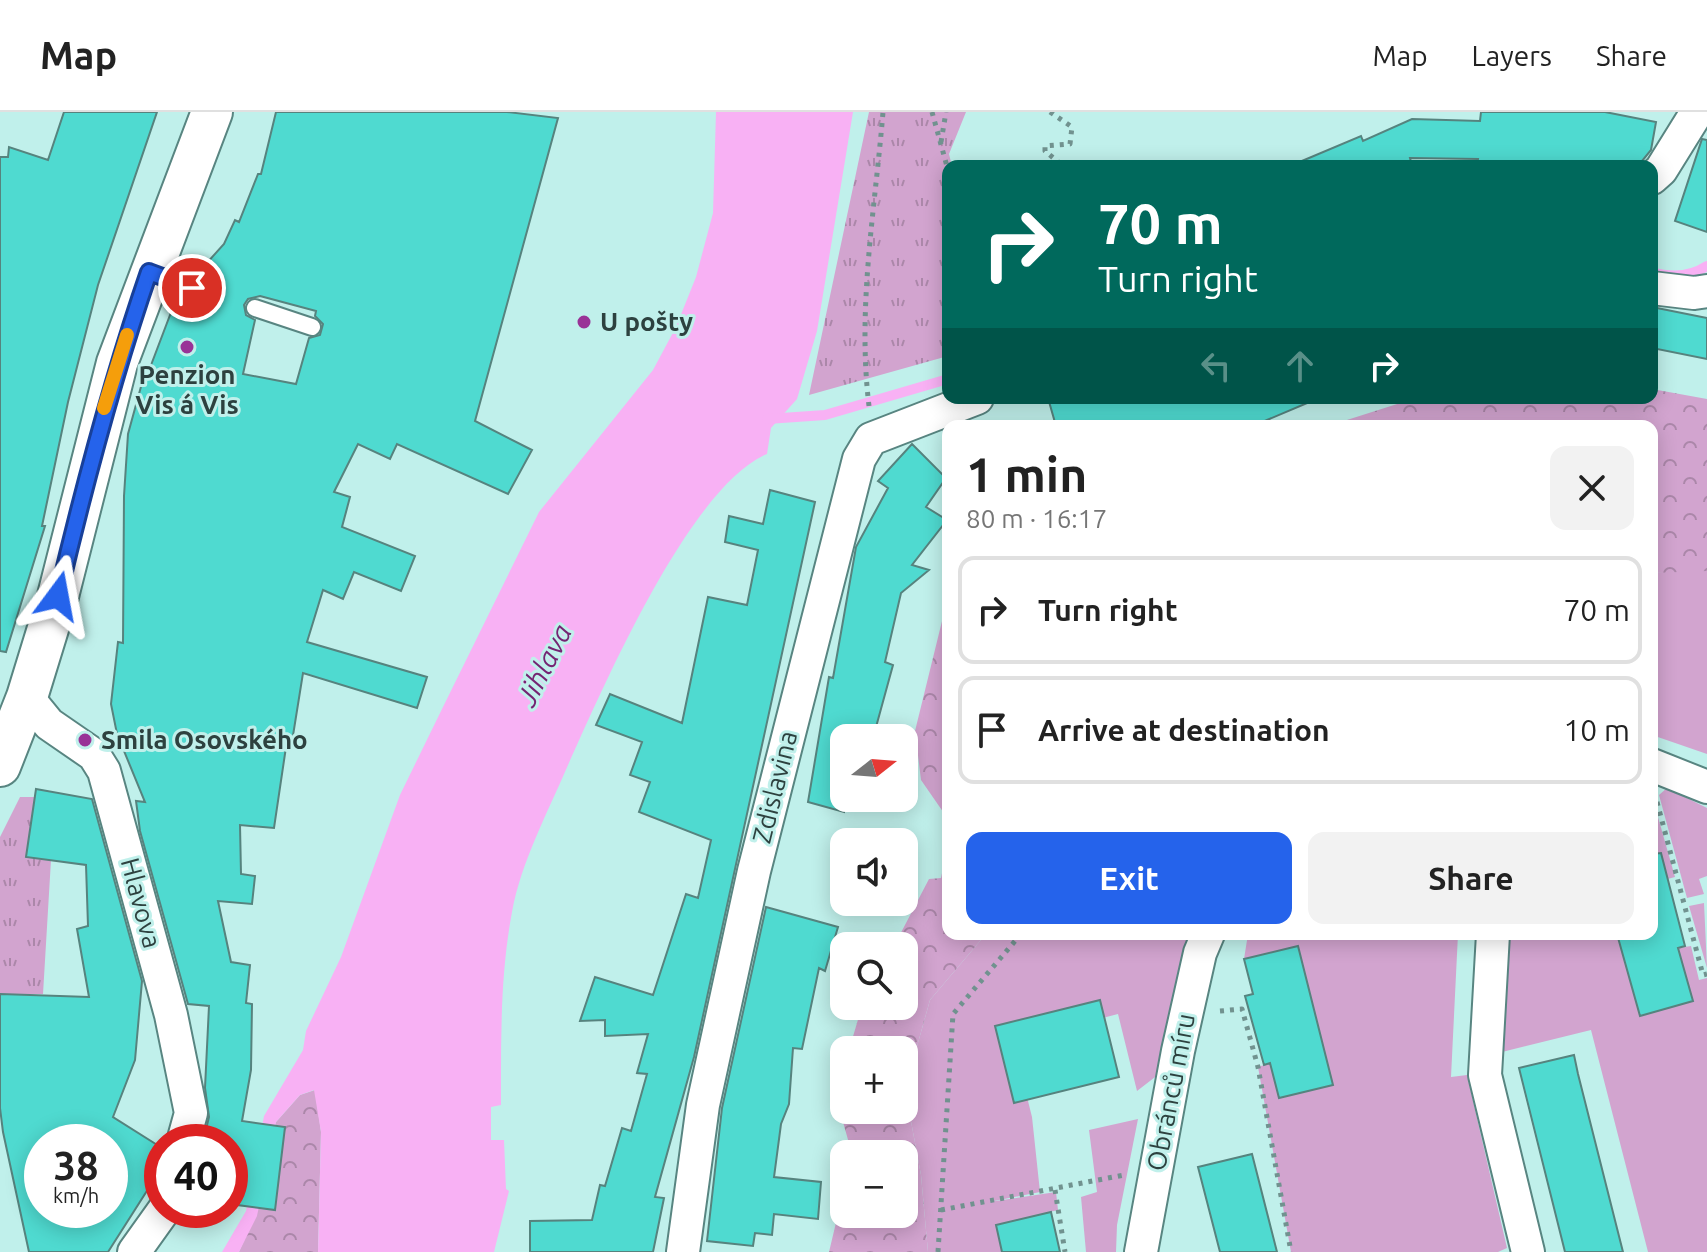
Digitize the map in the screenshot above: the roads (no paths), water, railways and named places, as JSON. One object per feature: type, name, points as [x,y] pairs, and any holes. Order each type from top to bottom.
[{"type":"street","points":[[0,766],[27,697],[58,596],[113,377],[149,272],[212,112]]},
{"type":"street","points":[[1658,169],[1697,112]]},
{"type":"street","points":[[1658,289],[1694,293],[1707,291]]},
{"type":"street","name":"Zdislavina","points":[[683,1252],[703,1105],[754,871],[859,459],[871,439],[961,404]]},
{"type":"street","name":"Hlavova","points":[[27,697],[49,724],[94,755],[104,771],[171,1015],[191,1113],[188,1124]]},
{"type":"street","points":[[1658,767],[1707,787]]},
{"type":"street","name":"Obránců míru","points":[[1141,1252],[1188,1007],[1206,940]]},
{"type":"street","points":[[1493,940],[1485,1075],[1528,1252]]},
{"type":"street","points":[[134,1252],[151,1228]]},
{"type":"lane","points":[[149,272],[211,294]]},
{"type":"lane","points":[[255,308],[312,327]]},
{"type":"water","name":"Jihlava","points":[[716,112],[853,112],[817,331],[797,399],[771,428],[767,454],[737,474],[708,506],[651,593],[583,731],[536,837],[516,893],[505,960],[501,1105],[491,1107],[491,1140],[504,1140],[506,1189],[509,1191],[494,1252],[318,1252],[321,1132],[314,1090],[300,1095],[276,1122],[257,1216],[239,1252],[222,1252],[236,1228],[248,1228],[248,1200],[264,1116],[303,1050],[306,1031],[341,957],[400,795],[539,512],[653,370],[676,327],[696,277],[713,213]]},
{"type":"waterway","points":[[1658,273],[1681,275],[1707,266]]},
{"type":"waterway","points":[[767,419],[825,415],[942,381]]},
{"type":"place","name":"U pošty","points":[[584,322]]},
{"type":"place","name":"Penzion Vis á Vis","points":[[187,347]]},
{"type":"place","name":"Smila Osovského","points":[[85,740]]}]
